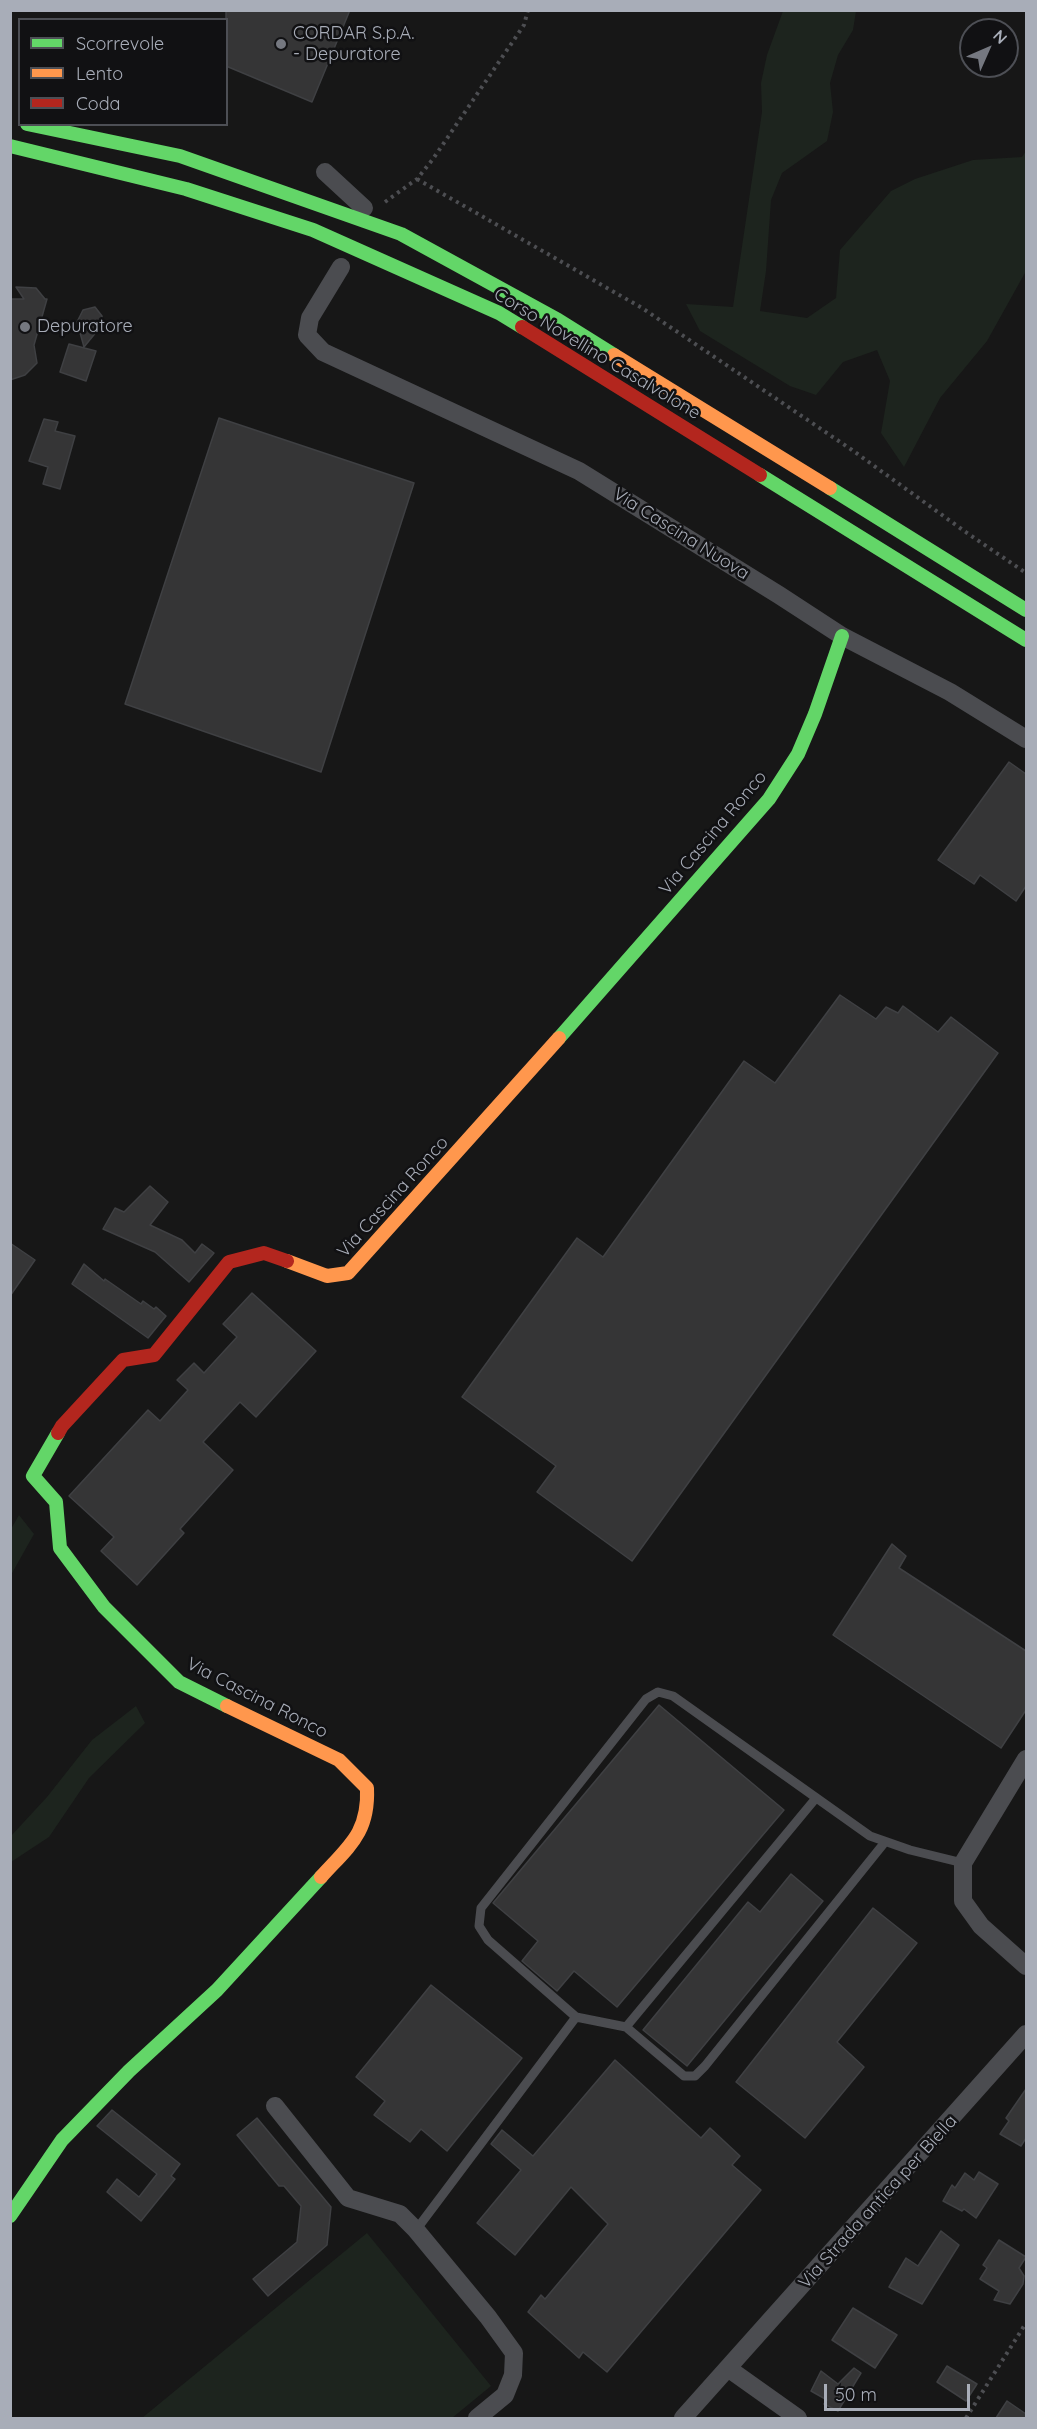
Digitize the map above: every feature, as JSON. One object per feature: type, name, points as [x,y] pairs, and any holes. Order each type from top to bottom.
[{"type":"main road","name":"Corso Novellino Casalvolone","points":[[37,126],[180,156],[401,234],[558,320],[1026,610]]},
{"type":"main road","name":"Corso Novellino Casalvolone","points":[[10,146],[186,189],[314,230],[499,313],[1026,640]]},
{"type":"main road","name":"Via Cascina Ronco","points":[[10,2216],[62,2140],[129,2071],[217,1990],[359,1835],[368,1809],[367,1788],[339,1760],[179,1682],[141,1645],[104,1607],[60,1548],[56,1502],[33,1476],[62,1426],[123,1360],[154,1355],[229,1262],[264,1252],[327,1276],[348,1273],[617,974],[769,799],[798,754],[815,714],[842,636]]},
{"type":"street","points":[[325,172],[364,208]]},
{"type":"street","name":"Via Cascina Nuova","points":[[341,267],[310,318],[307,335],[323,352],[579,471],[842,636],[950,692],[1026,739]]},
{"type":"street","points":[[1026,1759],[963,1863],[963,1901],[981,1926],[1026,1966]]},
{"type":"street","name":"Via Strada antica per Biella","points":[[683,2418],[1026,2034]]},
{"type":"street","points":[[275,2106],[348,2198],[400,2214],[416,2230],[488,2317],[514,2353],[513,2375],[505,2395],[477,2418]]},
{"type":"street","points":[[729,2369],[798,2418]]},
{"type":"lane","points":[[885,1842],[695,2076],[684,2076],[626,2027],[576,2017],[488,1940],[479,1926],[481,1908],[646,1699],[658,1692],[673,1696],[870,1836],[963,1863]]},
{"type":"lane","points":[[626,2027],[816,1798]]},
{"type":"lane","points":[[416,2230],[576,2017]]},
{"type":"path","points":[[364,208],[384,203],[417,179],[524,25],[528,10]]},
{"type":"path","points":[[417,179],[642,308],[852,450],[967,534],[1026,573]]},
{"type":"path","points":[[966,2418],[1026,2324]]},
{"type":"shaded area","points":[[783,11],[856,11],[853,30],[838,55],[830,83],[833,112],[827,141],[782,173],[771,200],[766,271],[760,311],[807,318],[836,298],[840,250],[891,191],[915,179],[973,160],[1022,157],[1026,151],[1026,271],[987,341],[940,398],[904,467],[881,433],[890,381],[877,350],[843,362],[816,395],[790,386],[700,331],[686,304],[733,307],[762,112],[761,83],[767,55]]},
{"type":"shaded area","points":[[19,1515],[34,1534],[11,1575],[11,1529]]},
{"type":"shaded area","points":[[136,1706],[145,1723],[89,1778],[49,1837],[11,1862],[11,1836],[47,1797],[92,1740]]},
{"type":"shaded area","points":[[367,2233],[491,2386],[452,2418],[142,2418]]},
{"type":"building","name":"CORDAR S.p.A. - Depuratore","points":[[226,10],[350,10],[312,102],[228,67],[228,18],[226,18]]},
{"type":"building","name":"Depuratore","points":[[16,287],[36,288],[47,299],[34,345],[37,363],[25,375],[10,380],[11,299],[24,299]]},
{"type":"building","name":"Depuratore","points":[[95,307],[102,316],[102,325],[84,347],[77,322],[83,310]]},
{"type":"building","name":"Depuratore","points":[[69,344],[96,351],[86,381],[60,372]]},
{"type":"building","points":[[219,418],[414,483],[321,772],[125,704]]},
{"type":"building","points":[[44,419],[58,422],[55,431],[75,436],[60,489],[43,484],[48,467],[29,461]]},
{"type":"building","points":[[1009,762],[1026,774],[1026,886],[1016,901],[980,875],[974,884],[938,860]]},
{"type":"building","points":[[840,995],[876,1019],[886,1007],[898,1013],[903,1006],[938,1032],[951,1017],[998,1053],[632,1561],[537,1492],[556,1466],[462,1397],[577,1238],[603,1257],[744,1061],[775,1083]]},
{"type":"building","points":[[150,1186],[168,1202],[150,1225],[182,1240],[195,1253],[202,1244],[214,1253],[189,1282],[155,1252],[103,1229],[115,1208],[124,1212]]},
{"type":"building","points":[[10,1243],[35,1260],[10,1296]]},
{"type":"building","points":[[84,1264],[104,1281],[105,1279],[141,1304],[143,1301],[154,1309],[156,1307],[166,1316],[148,1338],[72,1284]]},
{"type":"building","points":[[252,1293],[316,1351],[256,1417],[240,1402],[203,1442],[233,1470],[180,1529],[184,1533],[137,1585],[101,1551],[114,1537],[69,1496],[148,1410],[160,1421],[188,1390],[177,1380],[194,1363],[204,1373],[237,1337],[223,1324]]},
{"type":"building","points":[[892,1544],[906,1556],[899,1568],[1026,1651],[1026,1710],[1001,1748],[833,1635]]},
{"type":"building","points":[[659,1705],[784,1810],[617,2007],[574,1971],[557,1991],[522,1961],[538,1941],[493,1903]]},
{"type":"building","points":[[791,1874],[823,1901],[687,2066],[643,2030],[748,1902],[760,1912]]},
{"type":"building","points":[[873,1908],[917,1943],[837,2042],[864,2067],[805,2138],[736,2082]]},
{"type":"building","points":[[431,1985],[522,2058],[447,2151],[421,2129],[410,2142],[374,2115],[385,2101],[356,2077]]},
{"type":"building","points":[[615,2060],[701,2138],[710,2128],[740,2156],[732,2165],[761,2190],[607,2372],[583,2352],[579,2358],[528,2312],[541,2295],[545,2299],[608,2224],[571,2187],[515,2255],[477,2223],[521,2170],[491,2144],[502,2130],[533,2156]]},
{"type":"building","points":[[1026,2089],[1026,2138],[1021,2146],[1000,2134],[1009,2121],[1006,2118]]},
{"type":"building","points":[[112,2110],[180,2164],[171,2176],[175,2179],[141,2221],[107,2192],[117,2179],[139,2197],[157,2174],[97,2126]]},
{"type":"building","points":[[257,2118],[331,2207],[327,2245],[268,2296],[253,2279],[297,2242],[301,2206],[284,2186],[279,2186],[237,2135]]},
{"type":"building","points":[[979,2172],[998,2184],[976,2218],[964,2209],[962,2211],[943,2201],[952,2185],[955,2188],[965,2173],[974,2180]]},
{"type":"building","points":[[941,2231],[959,2245],[922,2304],[889,2287],[906,2258],[918,2266]]},
{"type":"building","points":[[999,2240],[1026,2257],[1019,2268],[1024,2276],[1023,2284],[1010,2304],[994,2300],[999,2291],[980,2279],[987,2268],[983,2265]]},
{"type":"building","points":[[853,2308],[897,2335],[875,2368],[832,2340]]},
{"type":"building","points":[[947,2366],[977,2384],[966,2401],[937,2382]]},
{"type":"building","points":[[854,2368],[861,2373],[838,2411],[824,2404],[827,2400],[811,2391],[821,2371],[838,2384]]},
{"type":"building","points":[[1007,2401],[1026,2414],[1026,2418],[996,2418]]},
{"type":"traffic: fast","points":[[37,126],[180,156],[401,234],[558,320],[614,355]]},
{"type":"traffic: fast","points":[[10,146],[186,189],[313,230],[499,313],[522,327]]},
{"type":"traffic: fast","points":[[760,475],[1026,640]]},
{"type":"traffic: fast","points":[[830,488],[1026,610]]},
{"type":"traffic: fast","points":[[559,1038],[769,799],[798,754],[815,714],[842,636]]},
{"type":"traffic: fast","points":[[58,1433],[33,1476],[56,1502],[60,1548],[104,1607],[179,1682],[227,1706]]},
{"type":"traffic: fast","points":[[10,2216],[62,2140],[129,2071],[217,1990],[321,1877]]},
{"type":"traffic: slow","points":[[614,355],[830,488]]},
{"type":"traffic: slow","points":[[287,1261],[327,1276],[348,1273],[559,1038]]},
{"type":"traffic: slow","points":[[227,1706],[339,1760],[367,1788],[365,1817],[361,1828],[348,1847],[321,1877]]},
{"type":"traffic: jam","points":[[522,327],[760,475]]},
{"type":"traffic: jam","points":[[58,1433],[123,1360],[154,1355],[229,1262],[264,1253],[287,1261]]},
{"type":"place","name":"CORDAR S.p.A. - Depuratore","points":[[281,44]]},
{"type":"place","name":"Depuratore","points":[[25,327]]}]
